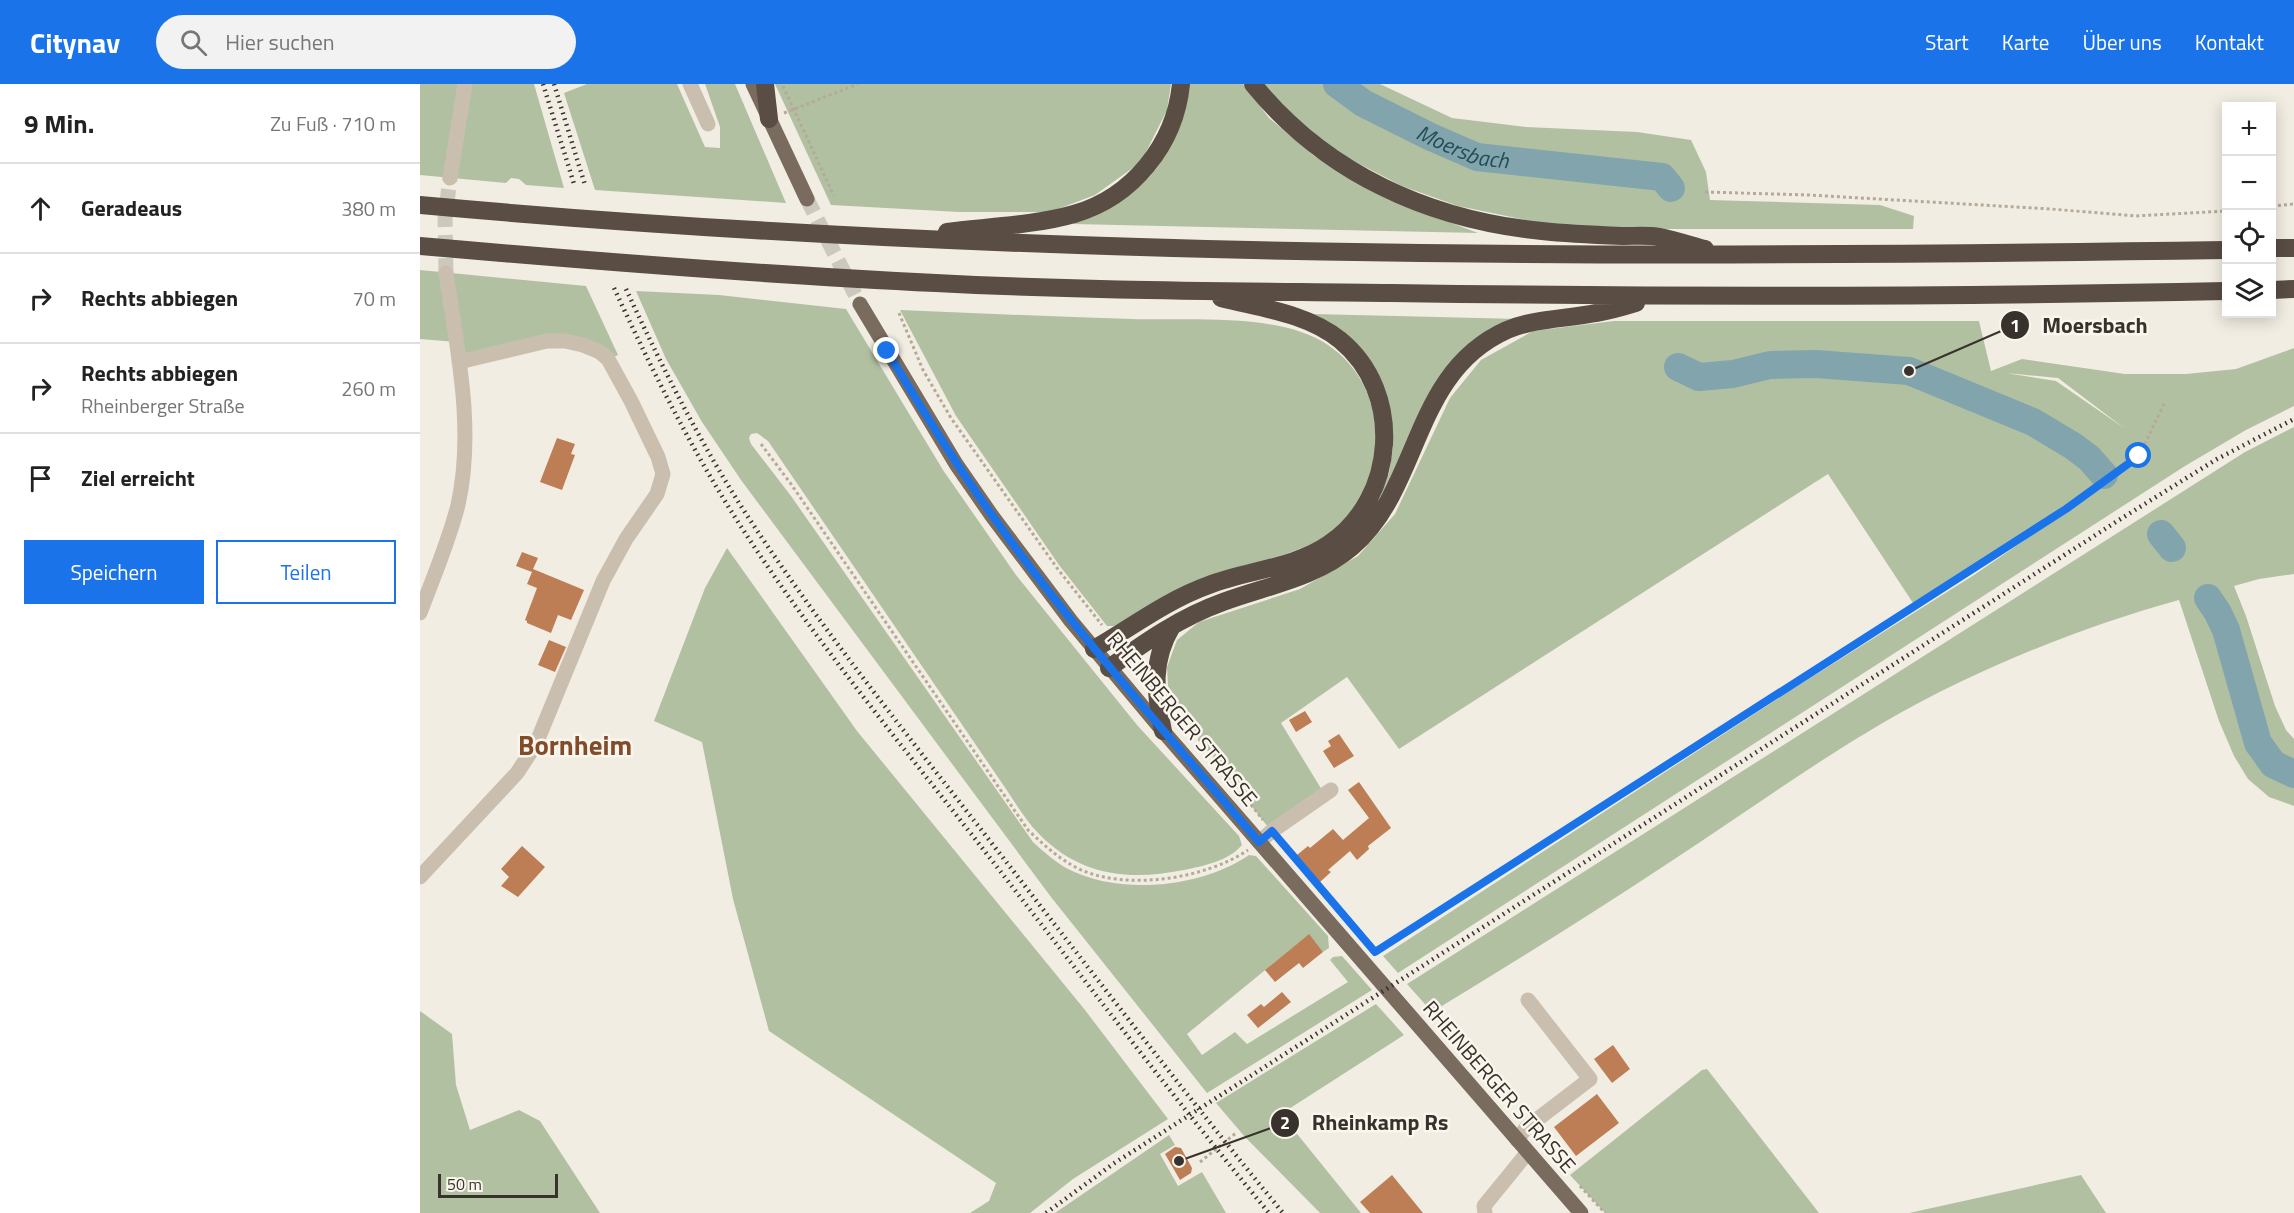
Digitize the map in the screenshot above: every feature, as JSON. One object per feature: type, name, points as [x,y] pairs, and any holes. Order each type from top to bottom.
[{"type":"highway","points":[[765,84],[769,119]]},
{"type":"highway","points":[[895,238],[1043,220],[1074,214],[1101,203],[1122,191],[1144,170],[1159,148],[1172,125],[1179,100],[1180,84]]},
{"type":"highway","points":[[1253,84],[1285,120],[1332,159],[1387,190],[1429,207],[1488,225],[1543,232],[1659,237],[1730,256]]},
{"type":"highway","points":[[420,205],[572,219],[895,238],[1366,252],[1730,256],[2222,250]]},
{"type":"highway","points":[[420,246],[725,271],[940,284],[1193,291],[1664,296],[2030,295],[2222,291]]},
{"type":"highway","points":[[2276,249],[2294,248]]},
{"type":"highway","points":[[2276,290],[2294,289]]},
{"type":"highway","points":[[1094,649],[1161,607],[1195,590],[1227,578],[1300,559],[1324,547],[1357,520],[1370,500],[1380,472],[1384,456],[1385,432],[1378,396],[1365,370],[1339,339],[1304,320],[1193,291]]},
{"type":"highway","points":[[1109,668],[1173,625],[1224,601],[1307,573],[1331,562],[1352,547],[1382,510],[1429,410],[1447,380],[1470,355],[1486,342],[1530,322],[1596,313],[1664,296]]},
{"type":"highway","points":[[1163,731],[1156,682],[1158,660],[1162,643],[1173,625]]},
{"type":"main road","points":[[753,84],[807,199]]},
{"type":"main road","name":"RHEINBERGER STRASSE","points":[[860,304],[956,464],[992,516],[1109,668],[1581,1213]]},
{"type":"street","points":[[450,178],[465,84]]},
{"type":"street","points":[[690,84],[708,124]]},
{"type":"street","points":[[420,613],[458,505],[465,454],[464,410],[459,362],[446,273]]},
{"type":"street","points":[[420,877],[517,773],[536,744],[603,581],[626,539],[657,494],[663,474],[658,457],[631,401],[608,359],[600,352],[566,341],[546,341],[493,356],[459,362]]},
{"type":"street","points":[[1259,842],[1330,790]]},
{"type":"street","points":[[1517,1140],[1526,1128],[1590,1079],[1528,1000]]},
{"type":"street","points":[[1485,1213],[1485,1206],[1528,1152]]},
{"type":"path","points":[[782,84],[834,196]]},
{"type":"path","points":[[769,119],[858,84]]},
{"type":"path","points":[[1705,192],[2007,206],[2135,216],[2222,211]]},
{"type":"path","points":[[2276,206],[2294,204]]},
{"type":"path","points":[[898,314],[923,370],[951,418],[1057,568],[1113,638]]},
{"type":"path","points":[[1375,952],[2066,509],[2139,456],[2165,402]]},
{"type":"path","points":[[761,444],[791,484],[1028,830],[1044,845],[1062,859],[1087,872],[1113,879],[1136,880],[1186,874],[1215,867],[1259,842]]},
{"type":"path","points":[[1156,682],[1168,686],[1199,740],[1272,831]]},
{"type":"path","points":[[1200,1162],[1236,1133]]},
{"type":"path","points":[[1577,1183],[1605,1213]]},
{"type":"green space","points":[[420,84],[534,84],[564,188],[526,185],[519,179],[511,178],[506,183],[420,175]]},
{"type":"green space","points":[[587,84],[677,84],[705,147],[720,148],[720,127],[705,84],[735,84],[786,203],[595,190],[564,93]]},
{"type":"green space","points":[[775,84],[1171,84],[1167,110],[1141,162],[1095,195],[1050,212],[959,212],[831,205]]},
{"type":"green space","points":[[1188,84],[1243,84],[1269,118],[1314,156],[1379,195],[1478,233],[1073,224],[1128,194],[1152,174],[1174,138],[1183,112]]},
{"type":"green space","points":[[1264,84],[1380,84],[1452,118],[1526,127],[1637,132],[1691,140],[1706,172],[1710,200],[1880,205],[1914,216],[1913,229],[1657,229],[1550,225],[1458,206],[1402,186],[1348,158],[1292,114]]},
{"type":"green space","points":[[420,270],[586,286],[618,355],[608,359],[565,341],[459,362],[456,342],[420,339]]},
{"type":"green space","points":[[636,291],[719,295],[846,309],[943,470],[1016,575],[1137,725],[1239,836],[1242,845],[1237,851],[1223,859],[1207,865],[1144,875],[1125,875],[1088,867],[1055,848],[1034,829],[1021,812],[768,441],[757,433],[751,434],[749,438],[751,444],[791,496],[1033,842],[1066,868],[1087,877],[1135,885],[1184,881],[1208,875],[1249,855],[1256,856],[1328,936],[1329,948],[1323,952],[1308,935],[1187,1034],[1202,1055],[1235,1032],[1247,1044],[1348,982],[1330,960],[1333,957],[1342,956],[1372,990],[1207,1093],[1051,897],[741,480],[702,422],[666,359]]},
{"type":"green space","points":[[900,310],[1103,318],[1233,320],[1285,327],[1308,334],[1328,345],[1348,362],[1368,395],[1376,433],[1373,462],[1364,490],[1357,503],[1338,526],[1327,535],[1301,549],[1212,576],[1114,626],[1107,626],[1059,565],[956,416]]},
{"type":"green space","points":[[1313,314],[1520,319],[1475,346],[1379,498],[1389,473],[1393,448],[1391,416]]},
{"type":"green space","points":[[1614,321],[1979,321],[1991,371],[2022,359],[2125,374],[2186,374],[2236,369],[2294,348],[2294,406],[2246,430],[2185,466],[1398,973],[1383,956],[1788,692],[1974,575],[2067,511],[2065,510],[1915,606],[1828,474],[1399,749],[1347,677],[1281,723],[1322,790],[1268,827],[1199,739],[1168,686],[1167,667],[1177,640],[1199,622],[1300,589],[1358,556],[1395,514],[1450,398],[1481,360],[1533,331]],"holes":[[[2006,373],[2058,378],[2124,428],[2056,381]]]},
{"type":"green space","points":[[2294,427],[2294,574],[2259,579],[2234,586],[2275,706],[2286,730],[2294,739],[2294,806],[2269,797],[2248,779],[2234,756],[2219,721],[2179,600],[2103,623],[1992,667],[1886,721],[1804,772],[1611,900],[1432,1012],[1407,984],[2245,452]]},
{"type":"green space","points":[[727,548],[857,731],[1085,1010],[1168,1119],[1073,1179],[1030,1213],[970,1213],[989,1201],[996,1183],[769,1031],[733,899],[702,742],[654,721],[705,588]]},
{"type":"green space","points":[[1376,1004],[1404,1035],[1281,1114],[1361,1213],[1320,1213],[1245,1137],[1216,1103]]},
{"type":"green space","points":[[420,1011],[452,1034],[456,1085],[470,1130],[519,1110],[540,1121],[600,1213],[420,1213]]},
{"type":"green space","points":[[1707,1069],[1819,1213],[1605,1213],[1570,1175],[1702,1070]]},
{"type":"green space","points":[[1169,1135],[1175,1145],[1160,1154],[1178,1186],[1202,1172],[1226,1213],[1055,1213]]},
{"type":"green space","points":[[2081,1175],[2106,1213],[1909,1213]]},
{"type":"building","points":[[557,438],[575,444],[571,454],[575,455],[562,490],[540,482]]},
{"type":"building","points":[[522,552],[538,558],[533,569],[584,590],[571,620],[558,615],[551,633],[525,620],[537,588],[527,584],[532,572],[516,566]]},
{"type":"building","points":[[549,640],[566,647],[555,672],[538,665]]},
{"type":"building","points":[[1305,711],[1312,722],[1296,732],[1289,720]]},
{"type":"building","points":[[1339,734],[1354,756],[1334,768],[1323,751],[1331,746],[1328,741]]},
{"type":"building","points":[[1359,782],[1391,828],[1368,846],[1369,849],[1357,860],[1350,851],[1328,870],[1331,872],[1320,882],[1297,855],[1308,846],[1310,848],[1333,829],[1343,840],[1369,818],[1348,790]]},
{"type":"building","points":[[522,846],[545,867],[518,897],[501,886],[509,877],[501,869]]},
{"type":"building","points":[[1309,934],[1323,952],[1303,968],[1299,963],[1275,982],[1265,970]]},
{"type":"building","points":[[1282,992],[1291,1002],[1258,1028],[1247,1015],[1261,1004],[1264,1007]]},
{"type":"building","points":[[1613,1045],[1630,1069],[1612,1083],[1594,1059]]},
{"type":"building","points":[[1597,1094],[1619,1123],[1576,1156],[1554,1127]]},
{"type":"building","points":[[1175,1147],[1181,1148],[1192,1168],[1191,1173],[1180,1180],[1165,1154]]},
{"type":"building","points":[[1392,1175],[1423,1213],[1370,1213],[1360,1202]]},
{"type":"waterway","name":"Moersbach","points":[[1337,84],[1363,103],[1477,157],[1662,177],[1671,188]]},
{"type":"waterway","name":"Moersbach","points":[[1678,367],[1699,377],[1733,374],[1770,365],[1816,364],[1909,371],[2033,422],[2073,446],[2089,458],[2104,475]]},
{"type":"waterway","name":"Moersbach","points":[[2161,534],[2172,548]]},
{"type":"waterway","name":"Moersbach","points":[[2208,598],[2226,630],[2258,743],[2273,764],[2294,774]]},
{"type":"tunnel","points":[[446,273],[445,219],[450,178]]},
{"type":"tunnel","points":[[807,199],[860,304]]},
{"type":"railway","points":[[543,84],[574,184]]},
{"type":"railway","points":[[554,84],[585,185]]},
{"type":"railway","points":[[614,288],[658,379],[705,467],[740,525],[797,608],[858,690],[1160,1078],[1269,1213]]},
{"type":"railway","points":[[626,289],[699,436],[779,563],[902,728],[1210,1123],[1283,1213]]},
{"type":"railway","points":[[1046,1213],[1113,1164],[2119,520],[2217,459],[2294,419]]},
{"type":"place","name":"Moersbach","points":[[1909,371]]},
{"type":"place","name":"Rheinkamp Rs","points":[[1179,1161]]},
{"type":"district","name":"Bornheim","points":[[575,746]]},
{"type":"route","points":[[887,351],[934,430],[992,516],[1094,649],[1259,842],[1272,831],[1375,952],[2066,509],[2139,456]]}]
